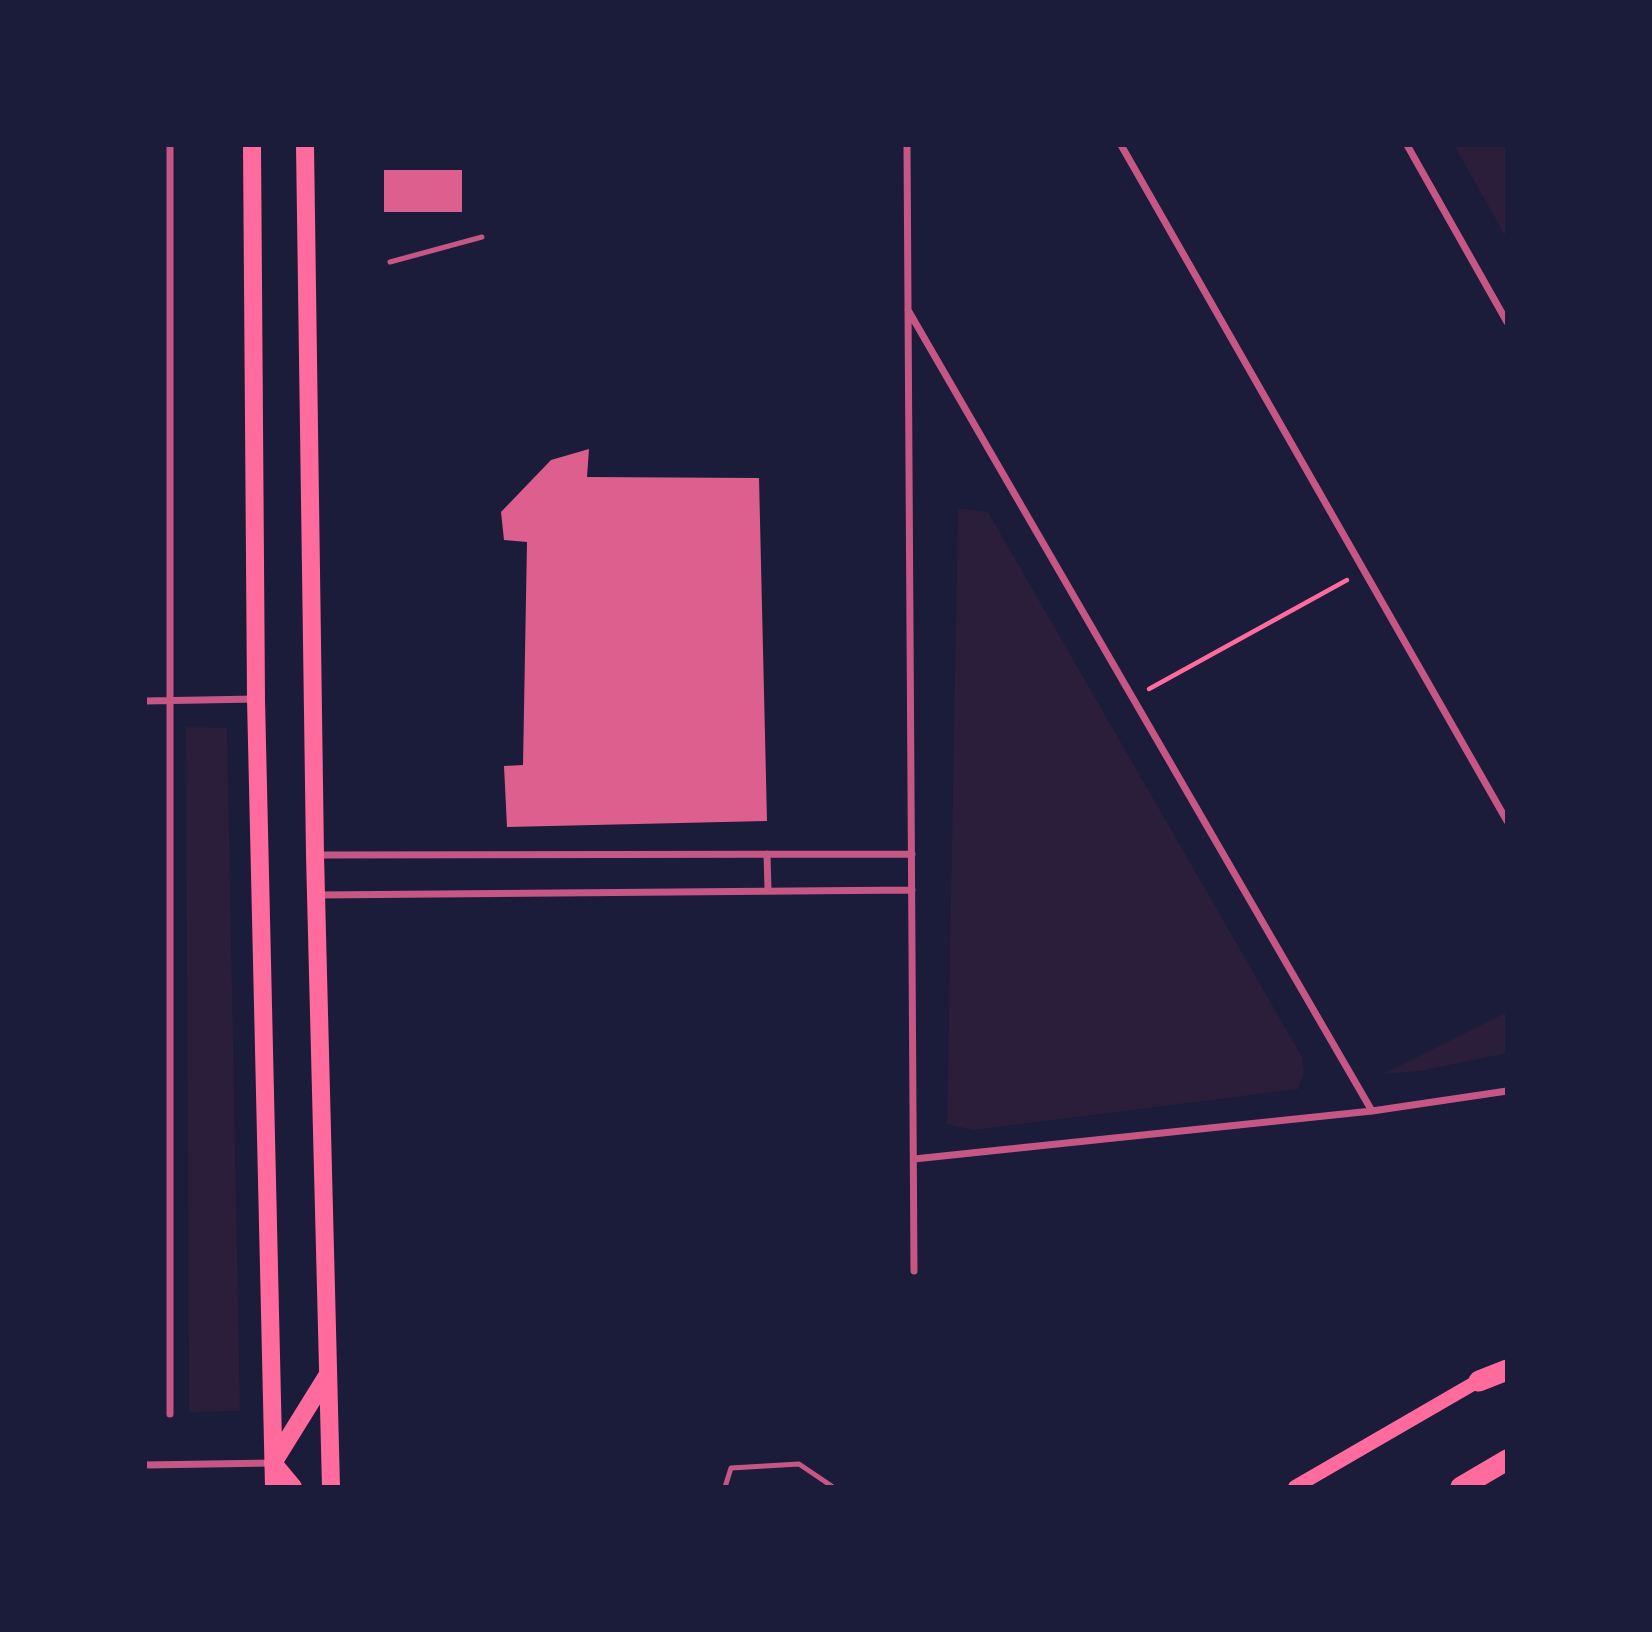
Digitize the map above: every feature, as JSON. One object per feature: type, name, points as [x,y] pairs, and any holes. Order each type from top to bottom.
[{"type":"highway","points":[[1479,1381],[1507,1370]]},
{"type":"highway","points":[[1461,1487],[1507,1460]]},
{"type":"main road","points":[[252,145],[257,699],[274,1487]]},
{"type":"main road","points":[[305,145],[315,855],[331,1487]]},
{"type":"main road","points":[[1295,1487],[1507,1364]]},
{"type":"main road","points":[[274,1463],[328,1376]]},
{"type":"main road","points":[[274,1463],[293,1487]]},
{"type":"street","points":[[170,145],[170,1415]]},
{"type":"street","points":[[907,145],[914,1272]]},
{"type":"street","points":[[1121,145],[1507,821]]},
{"type":"street","points":[[1407,145],[1507,322]]},
{"type":"street","points":[[908,309],[1372,1111]]},
{"type":"street","points":[[145,701],[257,699]]},
{"type":"street","points":[[768,854],[768,890]]},
{"type":"street","points":[[315,855],[912,854]]},
{"type":"street","points":[[316,895],[912,890]]},
{"type":"street","points":[[914,1159],[1372,1111],[1507,1091]]},
{"type":"street","points":[[145,1465],[274,1463]]},
{"type":"lane","points":[[390,262],[482,237]]},
{"type":"lane","points":[[725,1487],[731,1468],[799,1464],[833,1487]]},
{"type":"path","points":[[1131,698],[1363,571]]},
{"type":"shaded area","points":[[1454,145],[1507,145],[1507,239]]},
{"type":"shaded area","points":[[958,508],[988,512],[1302,1057],[1304,1072],[1298,1089],[973,1130],[947,1124]]},
{"type":"shaded area","points":[[186,727],[227,728],[240,1411],[189,1412]]},
{"type":"shaded area","points":[[1507,1012],[1507,1053],[1420,1071],[1383,1074]]},
{"type":"building","points":[[384,170],[462,170],[462,212],[384,212]]},
{"type":"building","points":[[589,449],[587,477],[759,478],[767,821],[507,827],[504,766],[523,765],[527,542],[504,540],[501,512],[551,460]]}]
